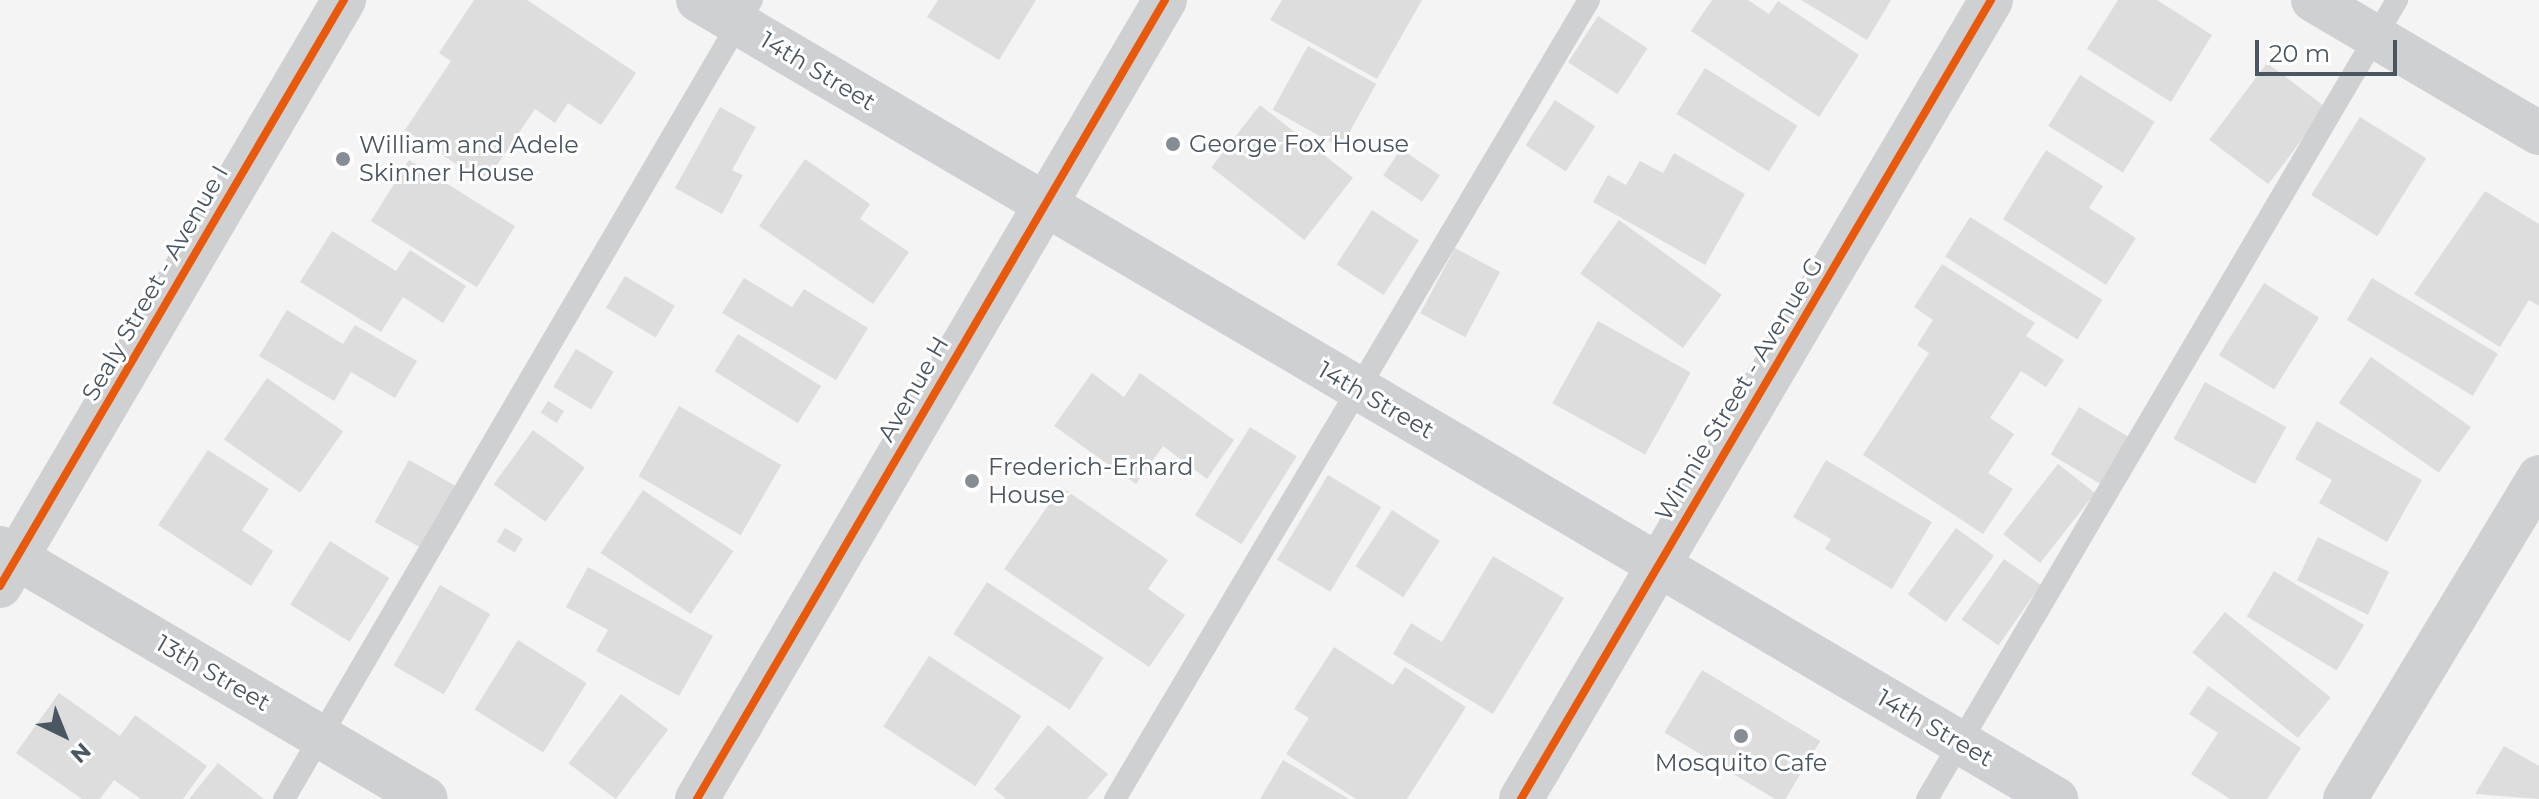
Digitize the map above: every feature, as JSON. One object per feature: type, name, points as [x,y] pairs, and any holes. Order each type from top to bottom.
[{"type":"main road","name":"14th Street","points":[[698,0],[745,12],[1044,205],[2056,799]]},
{"type":"street","name":"Sealy Street - Avenue I","points":[[6,564],[344,0]]},
{"type":"street","name":"Avenue H","points":[[697,799],[1165,0]]},
{"type":"street","name":"Winnie Street - Avenue G","points":[[1521,799],[1991,0]]},
{"type":"street","points":[[2313,0],[2386,18],[2539,133]]},
{"type":"street","points":[[2345,799],[2539,477]]},
{"type":"street","name":"13th Street","points":[[6,564],[426,799]]},
{"type":"lane","points":[[1115,799],[1361,392],[1589,0]]},
{"type":"lane","points":[[284,799],[745,12]]},
{"type":"lane","points":[[1927,799],[2386,18]]},
{"type":"building","points":[[474,0],[527,0],[636,73],[601,125],[568,103],[555,123],[535,109],[485,183],[405,130],[451,61],[439,53]]},
{"type":"building","points":[[938,0],[1036,0],[999,60],[927,17]]},
{"type":"building","points":[[1282,0],[1422,0],[1377,79],[1270,20]]},
{"type":"building","points":[[1712,0],[1748,0],[1769,14],[1778,1],[1859,55],[1819,117],[1691,31]]},
{"type":"building","points":[[1801,0],[1891,0],[1867,40]]},
{"type":"building","points":[[2118,0],[2157,0],[2212,35],[2171,102],[2087,49]]},
{"type":"building","points":[[1598,16],[1647,48],[1618,94],[1568,62]]},
{"type":"building","points":[[1308,46],[1376,84],[1341,148],[1273,110]]},
{"type":"building","points":[[2267,63],[2326,108],[2268,184],[2209,140]]},
{"type":"building","points":[[1705,68],[1797,126],[1769,172],[1676,114]]},
{"type":"building","points":[[2080,75],[2155,122],[2123,173],[2048,126]]},
{"type":"building","points":[[1555,100],[1595,126],[1566,171],[1526,145]]},
{"type":"building","points":[[1260,105],[1353,178],[1304,240],[1211,167]]},
{"type":"building","points":[[720,107],[756,127],[732,170],[743,175],[722,214],[675,188]]},
{"type":"building","points":[[2360,117],[2426,158],[2377,236],[2311,195]]},
{"type":"building","points":[[1401,149],[1440,175],[1422,202],[1383,176]]},
{"type":"building","points":[[2046,150],[2103,186],[2089,208],[2136,238],[2106,285],[2003,219]]},
{"type":"building","points":[[1674,153],[1745,194],[1705,265],[1593,202],[1608,175],[1626,185],[1640,161],[1663,173]]},
{"type":"building","points":[[805,159],[870,204],[860,219],[909,252],[873,304],[759,226]]},
{"type":"building","points":[[409,160],[515,226],[477,287],[371,221]]},
{"type":"building","points":[[2485,191],[2539,224],[2539,306],[2529,300],[2500,347],[2414,294]]},
{"type":"building","points":[[1372,210],[1419,240],[1384,295],[1337,265]]},
{"type":"building","points":[[1970,217],[2102,300],[2077,340],[1945,257]]},
{"type":"building","points":[[1619,220],[1722,295],[1683,348],[1580,273]]},
{"type":"building","points":[[332,231],[396,271],[410,250],[466,286],[443,323],[403,297],[381,332],[300,282]]},
{"type":"building","points":[[1455,248],[1500,272],[1465,337],[1420,313]]},
{"type":"building","points":[[1942,264],[2035,323],[2026,336],[2064,360],[2046,387],[2021,371],[1990,418],[2014,434],[1988,473],[2013,489],[1983,534],[1863,455],[1929,353],[1917,345],[1933,320],[1914,307]]},
{"type":"building","points":[[625,276],[675,306],[656,338],[606,308]]},
{"type":"building","points":[[744,278],[792,307],[804,289],[868,328],[836,380],[722,313]]},
{"type":"building","points":[[2372,278],[2498,354],[2473,396],[2347,320]]},
{"type":"building","points":[[2264,283],[2319,317],[2274,390],[2219,355]]},
{"type":"building","points":[[287,310],[343,344],[355,325],[417,361],[395,398],[351,372],[334,401],[259,356]]},
{"type":"building","points":[[1598,321],[1691,372],[1645,455],[1552,403]]},
{"type":"building","points":[[738,334],[821,386],[798,423],[715,371]]},
{"type":"building","points":[[576,349],[614,372],[591,409],[553,387]]},
{"type":"building","points":[[2371,357],[2471,427],[2439,473],[2339,403]]},
{"type":"building","points":[[1092,373],[1124,397],[1140,373],[1234,440],[1207,479],[1163,446],[1136,484],[1054,426]]},
{"type":"building","points":[[267,378],[343,431],[300,493],[224,439]]},
{"type":"building","points":[[2205,382],[2286,427],[2255,484],[2173,439]]},
{"type":"building","points":[[548,401],[564,411],[557,423],[541,413]]},
{"type":"building","points":[[679,406],[781,465],[741,535],[638,476]]},
{"type":"building","points":[[2079,407],[2131,438],[2103,486],[2051,454]]},
{"type":"building","points":[[2317,421],[2422,480],[2387,542],[2319,503],[2332,480],[2295,459]]},
{"type":"building","points":[[1250,427],[1297,456],[1242,544],[1195,515]]},
{"type":"building","points":[[533,430],[585,468],[545,522],[494,484]]},
{"type":"building","points":[[208,450],[269,489],[242,530],[273,551],[251,586],[158,525]]},
{"type":"building","points":[[409,460],[455,486],[421,548],[375,522]]},
{"type":"building","points":[[1826,460],[1932,522],[1892,589],[1825,549],[1831,539],[1793,517]]},
{"type":"building","points":[[2058,464],[2095,493],[2040,563],[2003,534]]},
{"type":"building","points":[[1328,475],[1381,507],[1330,592],[1277,560]]},
{"type":"building","points":[[1061,487],[1168,560],[1148,589],[1185,615],[1149,667],[1004,569]]},
{"type":"building","points":[[643,490],[733,551],[691,614],[601,553]]},
{"type":"building","points":[[1392,510],[1440,541],[1403,597],[1356,566]]},
{"type":"building","points":[[505,528],[523,539],[515,553],[497,542]]},
{"type":"building","points":[[1956,528],[1994,556],[1946,622],[1908,594]]},
{"type":"building","points":[[2318,537],[2389,572],[2368,615],[2297,580]]},
{"type":"building","points":[[330,541],[389,578],[350,642],[290,605]]},
{"type":"building","points":[[1493,556],[1564,598],[1493,714],[1393,654],[1411,623],[1442,642]]},
{"type":"building","points":[[2004,559],[2041,585],[1998,645],[1962,620]]},
{"type":"building","points":[[588,567],[713,636],[679,696],[596,651],[608,630],[566,607]]},
{"type":"building","points":[[2274,571],[2364,625],[2337,671],[2247,616]]},
{"type":"building","points":[[987,582],[1104,658],[1070,710],[953,634]]},
{"type":"building","points":[[440,585],[490,614],[444,695],[394,666]]},
{"type":"building","points":[[2225,612],[2331,698],[2298,738],[2192,652]]},
{"type":"building","points":[[518,640],[587,683],[543,752],[475,710]]},
{"type":"building","points":[[1334,647],[1393,685],[1405,667],[1466,707],[1407,799],[1356,799],[1286,754],[1309,718],[1294,709]]},
{"type":"building","points":[[929,656],[1021,716],[976,786],[883,726]]},
{"type":"building","name":"Mosquito Cafe","points":[[1702,670],[1820,741],[1785,799],[1775,799],[1664,733]]},
{"type":"building","points":[[2208,686],[2301,748],[2267,799],[2230,799],[2191,774],[2218,733],[2189,714]]},
{"type":"building","points":[[59,693],[120,736],[135,715],[207,766],[183,799],[141,799],[114,780],[100,799],[82,799],[16,753]]},
{"type":"building","points":[[621,694],[668,730],[616,799],[569,763]]},
{"type":"building","points":[[1048,725],[1108,774],[1087,799],[1006,799],[994,789]]},
{"type":"building","points":[[2504,746],[2539,766],[2539,799],[2475,794]]},
{"type":"building","points":[[1283,760],[1349,799],[1260,799]]},
{"type":"building","points":[[218,763],[264,799],[189,799]]},
{"type":"cycle path","points":[[0,586],[344,0]]},
{"type":"cycle path","points":[[697,799],[1165,0]]},
{"type":"cycle path","points":[[1521,799],[1991,0]]},
{"type":"place","name":"George Fox House","points":[[1173,144]]},
{"type":"place","name":"William and Adele Skinner House","points":[[343,159]]},
{"type":"place","name":"Frederich-Erhard House","points":[[972,481]]},
{"type":"place","name":"Mosquito Cafe","points":[[1741,736]]}]
